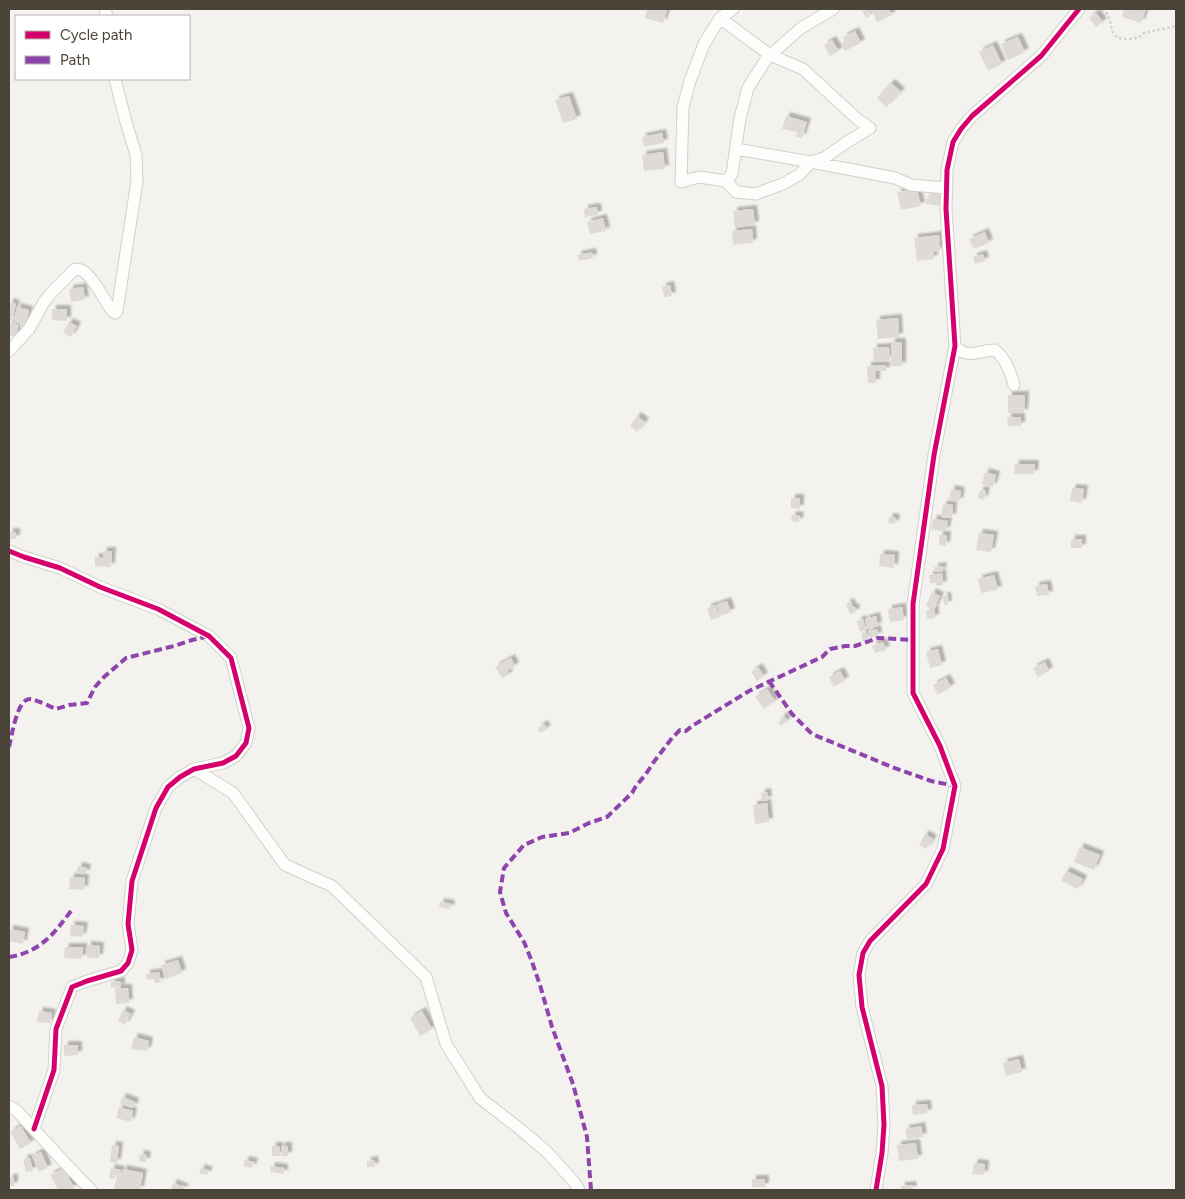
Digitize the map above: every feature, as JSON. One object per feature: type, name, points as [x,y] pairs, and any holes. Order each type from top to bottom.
[{"type":"street","points":[[720,18],[770,55],[803,69],[856,118],[870,128],[824,158],[811,162],[800,174],[784,183],[756,194],[736,192],[726,181],[699,177],[681,182],[683,108],[690,82],[704,44],[720,18],[733,9]]},
{"type":"street","points":[[726,181],[732,174],[740,118],[748,88],[766,58],[801,28],[832,9]]},
{"type":"street","points":[[876,1190],[884,1125],[882,1086],[862,1007],[860,968],[863,953],[870,941],[926,884],[943,849],[955,786],[940,746],[913,693],[913,604],[934,455],[955,346],[946,209],[947,170],[953,142],[961,129],[972,116],[1041,56],[1079,9]]},
{"type":"street","points":[[9,351],[29,329],[51,293],[75,269],[86,273],[112,311],[115,313],[118,311],[137,181],[136,155],[115,80]]},
{"type":"street","points":[[736,149],[895,178],[911,185],[947,188]]},
{"type":"street","points":[[955,346],[960,352],[966,354],[994,350],[1000,354],[1005,362],[1014,385]]},
{"type":"street","points":[[9,551],[60,568],[100,587],[158,608],[209,636],[231,658],[249,728],[246,744],[236,756],[223,763],[194,768],[180,777],[168,787],[156,808],[132,881],[128,924],[132,950],[128,963],[121,971],[72,987],[56,1030],[54,1070],[34,1130]]},
{"type":"street","points":[[194,768],[233,793],[285,865],[332,886],[426,977],[446,1044],[480,1098],[547,1152],[579,1190]]},
{"type":"street","points":[[9,1106],[17,1111],[91,1190]]},
{"type":"path","points":[[1102,9],[1110,17],[1113,33],[1116,37],[1123,40],[1134,39],[1144,33],[1176,26]]},
{"type":"building","points":[[647,9],[667,10],[663,23],[645,18]]},
{"type":"building","points":[[861,9],[889,9],[892,15],[877,22],[872,11],[868,13],[870,16],[866,18]]},
{"type":"building","points":[[1124,9],[1146,9],[1141,23],[1122,17]]},
{"type":"building","points":[[1096,13],[1103,22],[1096,27],[1089,18]]},
{"type":"building","points":[[855,31],[861,43],[845,51],[841,43],[845,41],[843,37]]},
{"type":"building","points":[[1018,37],[1025,52],[1008,60],[1001,44]]},
{"type":"building","points":[[832,40],[839,51],[830,56],[824,45]]},
{"type":"building","points":[[993,45],[1002,64],[988,71],[979,52]]},
{"type":"building","points":[[891,83],[901,92],[886,107],[877,98]]},
{"type":"building","points":[[569,96],[577,119],[563,123],[555,100]]},
{"type":"building","points":[[786,116],[807,122],[802,138],[796,137],[797,132],[782,129]]},
{"type":"building","points":[[662,133],[664,143],[644,147],[642,137]]},
{"type":"building","points":[[663,152],[665,169],[644,171],[642,155]]},
{"type":"building","points":[[917,189],[921,206],[901,210],[897,192]]},
{"type":"building","points":[[931,191],[940,191],[939,206],[926,204],[926,198],[930,198]]},
{"type":"building","points":[[597,207],[598,215],[585,217],[584,209]]},
{"type":"building","points":[[753,209],[755,225],[735,227],[733,211]]},
{"type":"building","points":[[603,218],[606,231],[590,234],[587,222]]},
{"type":"building","points":[[752,229],[753,243],[733,245],[732,231]]},
{"type":"building","points":[[985,232],[989,243],[974,249],[969,239]]},
{"type":"building","points":[[939,235],[940,251],[933,252],[934,259],[917,261],[914,238]]},
{"type":"building","points":[[592,252],[593,258],[579,261],[577,255]]},
{"type":"building","points":[[983,254],[985,261],[975,264],[973,257]]},
{"type":"building","points":[[670,285],[672,296],[664,297],[662,287]]},
{"type":"building","points":[[83,287],[85,300],[71,302],[69,289]]},
{"type":"building","points":[[9,302],[16,304],[11,321],[9,320]]},
{"type":"building","points":[[17,307],[29,310],[25,328],[20,327],[21,324],[14,322]]},
{"type":"building","points":[[52,309],[67,309],[67,321],[52,320]]},
{"type":"building","points":[[898,318],[899,337],[878,339],[876,320]]},
{"type":"building","points":[[9,322],[19,325],[15,337],[9,335]]},
{"type":"building","points":[[69,322],[77,326],[71,337],[63,333]]},
{"type":"building","points":[[891,342],[902,342],[902,366],[891,366]]},
{"type":"building","points":[[889,347],[890,360],[874,361],[873,348]]},
{"type":"building","points":[[886,365],[886,371],[876,371],[876,383],[868,383],[867,366]]},
{"type":"building","points":[[1008,395],[1025,395],[1024,413],[1008,413]]},
{"type":"building","points":[[637,416],[645,422],[637,432],[630,426]]},
{"type":"building","points":[[1007,417],[1021,417],[1021,426],[1008,426]]},
{"type":"building","points":[[1015,464],[1035,464],[1034,474],[1014,474]]},
{"type":"building","points":[[985,472],[996,475],[993,487],[982,484]]},
{"type":"building","points":[[1072,488],[1084,489],[1082,503],[1070,501]]},
{"type":"building","points":[[951,489],[961,491],[959,502],[949,500]]},
{"type":"building","points":[[980,490],[986,491],[984,500],[978,498]]},
{"type":"building","points":[[791,498],[800,498],[800,509],[791,508]]},
{"type":"building","points":[[943,504],[953,505],[952,518],[941,517]]},
{"type":"building","points":[[792,515],[800,516],[799,522],[791,521]]},
{"type":"building","points":[[889,517],[896,518],[895,524],[888,523]]},
{"type":"building","points":[[933,519],[948,521],[946,531],[931,530]]},
{"type":"building","points":[[9,532],[16,532],[16,539],[9,539]]},
{"type":"building","points":[[979,533],[994,535],[991,552],[976,550]]},
{"type":"building","points":[[939,535],[947,535],[946,546],[939,545]]},
{"type":"building","points":[[1071,539],[1082,539],[1082,548],[1071,548]]},
{"type":"building","points":[[103,551],[112,551],[111,567],[95,566],[95,557],[103,558]]},
{"type":"building","points":[[880,554],[895,555],[894,568],[879,566]]},
{"type":"building","points":[[942,566],[943,571],[935,572],[934,567]]},
{"type":"building","points":[[942,573],[943,585],[936,586],[936,583],[930,583],[929,575]]},
{"type":"building","points":[[994,575],[998,590],[981,593],[978,579]]},
{"type":"building","points":[[1047,584],[1049,595],[1037,596],[1035,586]]},
{"type":"building","points":[[932,592],[940,596],[934,610],[926,606]]},
{"type":"building","points":[[943,596],[947,596],[948,605],[944,605]]},
{"type":"building","points":[[727,601],[731,612],[721,616],[716,605]]},
{"type":"building","points":[[850,602],[853,608],[855,607],[856,612],[850,614],[846,604]]},
{"type":"building","points":[[715,605],[720,617],[711,620],[707,608]]},
{"type":"building","points":[[902,607],[904,620],[890,622],[888,609]]},
{"type":"building","points":[[935,610],[935,618],[927,619],[926,611]]},
{"type":"building","points":[[876,616],[878,626],[867,629],[865,619]]},
{"type":"building","points":[[863,619],[866,630],[860,632],[857,621]]},
{"type":"building","points":[[877,629],[878,636],[869,638],[868,631]]},
{"type":"building","points":[[866,632],[868,639],[863,641],[861,633]]},
{"type":"building","points":[[883,642],[886,650],[875,653],[872,646]]},
{"type":"building","points":[[938,649],[942,665],[930,668],[926,652]]},
{"type":"building","points":[[511,658],[515,666],[507,671],[509,675],[502,678],[495,667]]},
{"type":"building","points":[[1045,662],[1049,671],[1038,677],[1033,668]]},
{"type":"building","points":[[758,667],[764,676],[757,681],[751,672]]},
{"type":"building","points":[[840,671],[845,680],[834,687],[829,677]]},
{"type":"building","points":[[946,678],[951,687],[938,695],[933,685]]},
{"type":"building","points":[[767,689],[775,701],[764,709],[755,697]]},
{"type":"building","points":[[784,716],[787,721],[781,726],[778,722]]},
{"type":"building","points":[[544,724],[547,729],[540,733],[538,728]]},
{"type":"building","points":[[767,792],[768,800],[762,801],[761,793]]},
{"type":"building","points":[[767,803],[769,822],[755,824],[753,805]]},
{"type":"building","points":[[925,834],[933,839],[926,849],[919,845]]},
{"type":"building","points":[[1080,847],[1100,855],[1094,870],[1074,862]]},
{"type":"building","points":[[78,866],[87,868],[86,874],[77,872]]},
{"type":"building","points":[[1066,871],[1083,879],[1078,889],[1061,881]]},
{"type":"building","points":[[70,877],[85,878],[84,890],[69,889]]},
{"type":"building","points":[[440,902],[451,904],[450,909],[439,907]]},
{"type":"building","points":[[71,925],[84,926],[82,937],[70,936]]},
{"type":"building","points":[[9,929],[25,932],[23,944],[9,941]]},
{"type":"building","points":[[87,945],[100,946],[99,958],[87,958]]},
{"type":"building","points":[[65,947],[83,947],[82,959],[64,958]]},
{"type":"building","points":[[178,960],[182,973],[166,979],[161,965]]},
{"type":"building","points":[[159,972],[161,982],[155,983],[154,979],[147,980],[146,974]]},
{"type":"building","points":[[121,981],[121,987],[111,988],[111,982]]},
{"type":"building","points":[[115,988],[128,988],[129,1003],[116,1004]]},
{"type":"building","points":[[123,1010],[131,1014],[125,1025],[118,1021]]},
{"type":"building","points":[[39,1011],[52,1013],[50,1023],[37,1022]]},
{"type":"building","points":[[422,1011],[432,1029],[420,1036],[410,1018]]},
{"type":"building","points":[[134,1037],[149,1041],[147,1051],[131,1049]]},
{"type":"building","points":[[64,1045],[78,1045],[78,1055],[64,1056]]},
{"type":"building","points":[[1019,1059],[1022,1072],[1006,1076],[1003,1063]]},
{"type":"building","points":[[122,1097],[135,1102],[133,1108],[120,1104]]},
{"type":"building","points":[[927,1104],[928,1113],[913,1115],[912,1105]]},
{"type":"building","points":[[119,1107],[133,1111],[131,1122],[116,1118]]},
{"type":"building","points":[[21,1126],[31,1143],[20,1149],[10,1132]]},
{"type":"building","points":[[921,1126],[923,1137],[907,1139],[905,1129]]},
{"type":"building","points":[[916,1143],[918,1159],[899,1161],[897,1145]]},
{"type":"building","points":[[112,1145],[119,1146],[117,1163],[110,1162]]},
{"type":"building","points":[[272,1146],[279,1146],[280,1156],[272,1156]]},
{"type":"building","points":[[281,1146],[288,1146],[288,1156],[281,1156]]},
{"type":"building","points":[[41,1152],[48,1168],[39,1172],[32,1156]]},
{"type":"building","points":[[140,1154],[147,1155],[146,1162],[139,1161]]},
{"type":"building","points":[[30,1158],[33,1171],[26,1172],[23,1159]]},
{"type":"building","points":[[245,1160],[254,1162],[252,1168],[243,1166]]},
{"type":"building","points":[[374,1160],[375,1167],[367,1167],[367,1161]]},
{"type":"building","points":[[974,1163],[985,1164],[984,1175],[972,1174]]},
{"type":"building","points":[[271,1166],[284,1168],[284,1174],[270,1172]]},
{"type":"building","points":[[64,1168],[74,1188],[58,1190],[50,1175]]},
{"type":"building","points":[[111,1168],[121,1170],[120,1176],[115,1175],[115,1179],[109,1178]]},
{"type":"building","points":[[201,1168],[209,1171],[207,1175],[199,1173]]},
{"type":"building","points":[[123,1169],[143,1173],[140,1190],[114,1190],[117,1176],[121,1177]]},
{"type":"building","points":[[9,1178],[14,1178],[14,1186],[9,1186]]},
{"type":"building","points":[[752,1179],[765,1179],[765,1187],[752,1187]]},
{"type":"building","points":[[173,1183],[185,1188],[184,1190],[171,1188]]},
{"type":"building","points":[[912,1185],[913,1190],[901,1190],[901,1186]]},
{"type":"marked path","points":[[9,747],[19,710],[26,700],[33,699],[56,709],[87,703],[95,687],[126,658],[209,636]]},
{"type":"marked path","points":[[591,1190],[587,1137],[573,1084],[552,1027],[531,959],[524,942],[506,913],[500,892],[504,868],[524,845],[542,837],[569,833],[607,817],[632,793],[672,738],[680,730],[686,731],[749,691],[822,657],[830,649],[855,646],[878,638],[913,640]]},
{"type":"marked path","points":[[769,681],[792,714],[812,734],[892,767],[931,781],[955,786]]},
{"type":"marked path","points":[[9,957],[20,955],[37,947],[52,935],[71,911]]},
{"type":"cycle path","points":[[876,1190],[884,1125],[882,1086],[862,1007],[859,975],[863,953],[870,941],[926,884],[943,849],[955,786],[940,746],[913,693],[913,604],[934,455],[955,346],[946,209],[947,170],[953,142],[961,129],[972,116],[1041,56],[1079,9]]},
{"type":"cycle path","points":[[9,551],[60,568],[100,587],[158,609],[209,636],[231,658],[249,728],[246,743],[236,756],[223,763],[194,769],[180,777],[168,787],[156,808],[132,881],[128,924],[132,950],[128,963],[121,971],[72,987],[56,1029],[54,1070],[34,1129]]}]
